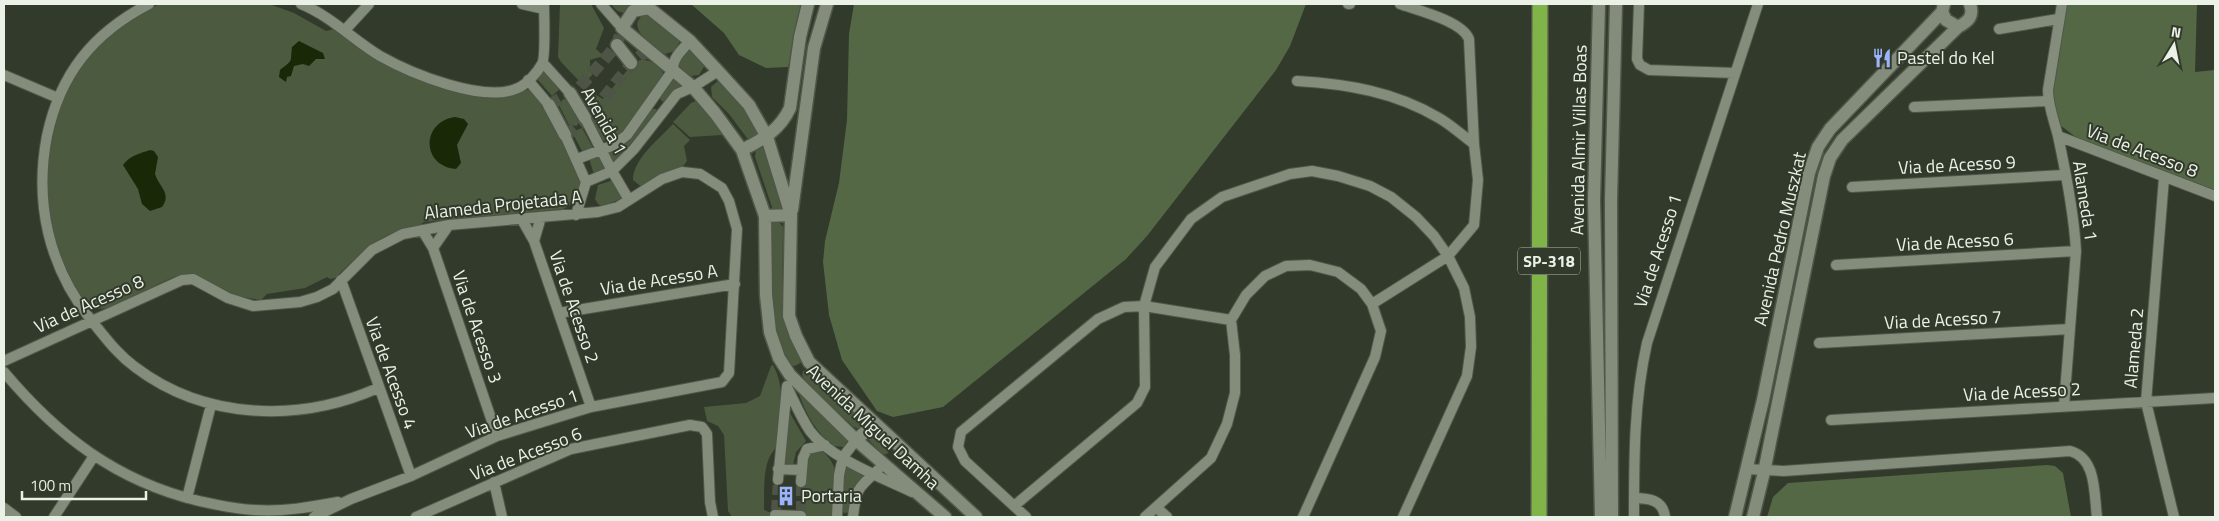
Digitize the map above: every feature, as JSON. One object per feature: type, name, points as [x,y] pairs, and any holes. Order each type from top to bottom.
[{"type":"highway","name":"SP-318","points":[[1539,517],[1540,4]]},
{"type":"highway","name":"SP-318","points":[[1548,4],[1548,517]]},
{"type":"street","points":[[148,4],[110,27],[94,42],[75,65],[58,98],[49,125],[43,161],[44,215],[56,260],[67,286],[105,339],[135,367],[168,388],[211,405],[264,413],[287,412],[322,407],[378,388]]},
{"type":"street","points":[[301,4],[345,30],[379,55],[423,76],[458,87],[486,92],[503,92],[517,88],[528,80],[543,63],[544,7],[522,4]]},
{"type":"street","points":[[345,30],[369,4]]},
{"type":"street","name":"Avenida Miguel Damha","points":[[601,4],[622,28],[693,87],[742,150],[765,216],[766,295],[770,332],[788,381],[945,517]]},
{"type":"street","points":[[742,150],[767,137],[786,118],[790,108],[800,37],[808,4]]},
{"type":"street","points":[[765,216],[791,215],[814,48],[827,4]]},
{"type":"street","points":[[1372,304],[1448,256],[1474,225],[1478,180],[1467,34],[1460,28],[1430,14],[1400,4]]},
{"type":"street","name":"Avenida Almir Villas Boas","points":[[1599,4],[1594,200],[1601,517]]},
{"type":"street","name":"Avenida Almir Villas Boas","points":[[1612,517],[1611,200],[1616,4]]},
{"type":"street","points":[[1639,4],[1637,59],[1640,65],[1649,70],[1735,73]]},
{"type":"street","name":"Via de Acesso 1","points":[[1634,517],[1635,422],[1637,396],[1647,343],[1758,4]]},
{"type":"street","name":"Avenida Pedro Muszkat","points":[[1753,517],[1764,472],[1824,176],[1830,158],[1842,140],[1958,27],[1968,21],[1971,9],[1983,4]]},
{"type":"street","name":"Alameda 1","points":[[2062,4],[2058,19],[2048,101],[2058,136],[2075,228],[2076,251],[2064,406]]},
{"type":"street","points":[[622,28],[633,11],[647,6]]},
{"type":"street","name":"Avenida Miguel Damha","points":[[647,6],[690,41],[718,70],[749,106],[767,137],[791,215],[790,316],[796,336],[809,362],[976,517]]},
{"type":"street","points":[[1943,8],[1949,23],[1958,27]]},
{"type":"street","name":"Avenida Pedro Muszkat","points":[[1735,517],[1763,400],[1809,173],[1818,147],[1830,129],[1943,8]]},
{"type":"street","points":[[1999,29],[2058,19]]},
{"type":"street","points":[[577,159],[621,141],[652,102],[672,70],[672,64],[675,59],[690,41]]},
{"type":"street","points":[[617,45],[631,63]]},
{"type":"street","name":"Avenida 1","points":[[543,63],[570,93],[629,200]]},
{"type":"street","points":[[586,182],[612,171],[634,149],[677,94],[693,87],[718,70]]},
{"type":"street","points":[[4,75],[58,98]]},
{"type":"street","points":[[528,80],[549,105],[577,159],[586,182],[576,215]]},
{"type":"street","points":[[1297,82],[1335,83],[1362,88],[1407,102],[1440,119],[1474,144]]},
{"type":"street","points":[[1914,107],[2048,101]]},
{"type":"street","points":[[652,102],[665,110]]},
{"type":"street","name":"Via de Acesso 8","points":[[2058,136],[2215,196]]},
{"type":"street","name":"Alameda Projetada A","points":[[188,278],[240,303],[267,307],[300,302],[317,297],[333,288],[362,258],[383,243],[403,234],[449,225],[576,215],[618,207],[662,179],[682,172],[691,172],[710,179],[722,188],[729,201],[736,229],[735,284]]},
{"type":"street","points":[[1014,506],[1137,404],[1145,387],[1144,306],[1155,267],[1191,219],[1222,197],[1290,174],[1312,172],[1338,176],[1370,186],[1391,197],[1416,217],[1434,236],[1448,256],[1464,288],[1470,317],[1471,347],[1467,376],[1403,517]]},
{"type":"street","name":"Via de Acesso 9","points":[[1852,187],[2064,175]]},
{"type":"street","name":"Alameda 2","points":[[2164,178],[2146,402],[2174,517]]},
{"type":"street","points":[[534,241],[541,217]]},
{"type":"street","name":"Via de Acesso 2","points":[[521,218],[534,241],[591,407]]},
{"type":"street","points":[[433,248],[449,225]]},
{"type":"street","name":"Via de Acesso 3","points":[[422,230],[433,248],[497,436]]},
{"type":"street","name":"Via de Acesso 6","points":[[1836,265],[2076,251]]},
{"type":"street","points":[[1145,517],[1211,458],[1227,424],[1235,393],[1235,355],[1232,320],[1246,295],[1265,276],[1286,266],[1310,265],[1338,272],[1361,289],[1372,304],[1381,331],[1376,356],[1303,517]]},
{"type":"street","name":"Via de Acesso 8","points":[[4,361],[91,320],[188,278]]},
{"type":"street","name":"Via de Acesso 4","points":[[341,280],[411,476]]},
{"type":"street","name":"Via de Acesso 1","points":[[314,517],[351,499],[411,476],[497,436],[591,407],[715,385],[722,382],[729,373],[735,284]]},
{"type":"street","name":"Via de Acesso A","points":[[559,313],[735,284]]},
{"type":"street","points":[[1026,517],[965,461],[958,447],[961,432],[1098,319],[1124,307],[1144,306],[1232,320]]},
{"type":"street","name":"Via de Acesso 7","points":[[1819,343],[2070,329]]},
{"type":"street","points":[[778,480],[788,381],[809,362]]},
{"type":"street","points":[[4,372],[48,420],[94,456],[118,471],[152,486],[237,513],[256,510],[302,508],[351,499]]},
{"type":"street","points":[[788,381],[810,431],[825,445],[843,458],[923,497]]},
{"type":"street","name":"Via de Acesso 2","points":[[1831,420],[2215,398]]},
{"type":"street","points":[[187,498],[211,405]]},
{"type":"street","name":"Via de Acesso 6","points":[[416,517],[571,449],[690,424],[702,427],[708,434],[710,502],[713,517]]},
{"type":"street","points":[[839,517],[839,475],[843,458],[856,440],[874,424]]},
{"type":"street","points":[[801,482],[802,458],[807,449],[825,445]]},
{"type":"street","points":[[852,517],[855,496],[861,484],[885,464],[900,448]]},
{"type":"street","points":[[1746,469],[1764,472],[2070,451],[2082,456],[2089,466],[2097,517]]},
{"type":"street","points":[[54,517],[94,456]]},
{"type":"street","points":[[778,469],[802,470]]},
{"type":"street","points":[[494,482],[502,517]]},
{"type":"street","points":[[1634,498],[1646,498],[1656,501],[1663,509],[1665,517]]},
{"type":"street","points":[[4,508],[16,517]]},
{"type":"street","points":[[1156,508],[1167,517]]},
{"type":"street","points":[[775,514],[801,515]]},
{"type":"shaded area","points":[[160,4],[269,4],[294,13],[326,31],[334,29],[380,61],[435,85],[530,90],[539,95],[583,175],[576,202],[563,209],[424,222],[415,228],[389,235],[377,241],[335,278],[330,279],[327,277],[305,288],[267,294],[261,300],[237,296],[194,274],[182,275],[168,280],[109,307],[95,309],[84,304],[61,260],[52,231],[47,196],[47,162],[53,128],[64,96],[81,68],[102,42],[129,21]]},
{"type":"shaded area","points":[[560,4],[591,4],[604,28],[596,49],[606,58],[605,60],[600,57],[590,60],[590,71],[593,74],[583,85],[558,57]]},
{"type":"shaded area","points":[[611,4],[631,4],[626,12],[621,12],[617,11]]},
{"type":"shaded area","points":[[691,4],[805,4],[788,67],[766,68],[739,55],[724,33]]},
{"type":"shaded area","points":[[854,4],[1306,4],[1290,46],[1276,70],[1147,236],[1126,259],[943,407],[893,417],[877,411],[842,360],[829,315],[823,262],[825,241],[839,183],[847,120],[849,34]]},
{"type":"shaded area","points":[[2065,4],[2197,4],[2195,72],[2215,70],[2215,190],[2077,138],[2056,122],[2051,88]]},
{"type":"shaded area","points":[[645,14],[649,14],[680,41],[675,51],[665,54],[643,36],[637,25],[639,19]]},
{"type":"shaded area","points":[[299,41],[323,53],[325,59],[316,59],[309,66],[303,64],[294,66],[291,76],[287,77],[286,82],[279,77],[280,70],[289,62],[292,47]]},
{"type":"shaded area","points":[[691,50],[705,65],[699,75],[691,76],[678,66],[681,52]]},
{"type":"shaded area","points":[[640,60],[655,64],[665,77],[621,137],[609,142],[603,140],[592,120],[595,109],[591,108],[586,95],[594,94],[603,99],[631,66]]},
{"type":"shaded area","points":[[542,72],[545,72],[561,88],[552,96],[537,79]]},
{"type":"shaded area","points":[[675,76],[683,86],[663,102],[659,98]]},
{"type":"shaded area","points":[[718,81],[726,82],[760,132],[751,139],[747,138],[729,114],[712,97],[711,87]]},
{"type":"shaded area","points":[[563,99],[568,100],[579,120],[577,126],[569,125],[559,105]]},
{"type":"shaded area","points":[[699,100],[716,106],[729,126],[741,136],[736,140],[722,135],[690,137],[673,122],[691,103]]},
{"type":"shaded area","points":[[651,109],[656,109],[660,114],[614,164],[608,152]]},
{"type":"shaded area","points":[[455,117],[464,119],[468,124],[457,145],[461,163],[456,169],[445,166],[436,160],[431,153],[430,144],[431,135],[436,127],[444,121]]},
{"type":"shaded area","points":[[673,124],[690,140],[684,146],[687,161],[681,169],[644,189],[633,180],[637,164]]},
{"type":"shaded area","points":[[582,128],[592,146],[591,151],[582,151],[572,132]]},
{"type":"shaded area","points":[[763,147],[766,148],[785,210],[774,213],[755,157],[756,150]]},
{"type":"shaded area","points":[[150,150],[154,151],[158,157],[155,174],[164,190],[166,198],[162,207],[150,211],[142,204],[138,189],[123,165],[132,157]]},
{"type":"shaded area","points":[[599,156],[605,170],[594,175],[589,158]]},
{"type":"shaded area","points":[[613,180],[621,193],[621,199],[602,206],[598,204],[595,199],[598,185]]},
{"type":"shaded area","points":[[778,221],[783,227],[782,310],[784,321],[802,362],[795,366],[791,365],[777,332],[771,296],[770,224],[771,222]]},
{"type":"shaded area","points":[[773,365],[780,384],[781,415],[778,446],[766,467],[764,510],[774,514],[773,517],[732,517],[728,511],[724,435],[718,426],[707,421],[704,407],[746,403],[760,396]]},
{"type":"shaded area","points":[[808,370],[865,421],[863,426],[859,429],[854,427],[805,383],[802,374],[803,371]]},
{"type":"shaded area","points":[[801,392],[849,437],[844,447],[834,446],[812,423],[799,394]]},
{"type":"shaded area","points":[[787,413],[790,413],[806,441],[796,452],[793,465],[782,463]]},
{"type":"shaded area","points":[[877,431],[892,446],[887,454],[882,454],[868,439],[869,433]]},
{"type":"shaded area","points":[[821,450],[828,457],[836,473],[835,517],[802,517],[804,465],[807,453]]},
{"type":"shaded area","points":[[2047,465],[2055,466],[2063,473],[2071,517],[1767,517],[1773,497],[1788,483]]},
{"type":"shaded area","points":[[846,467],[863,473],[864,476],[851,511],[845,513],[842,512],[843,469]]},
{"type":"tunnel","points":[[549,105],[580,87],[617,45],[622,28]]},
{"type":"tunnel","points":[[565,135],[586,119],[634,62],[644,53],[652,53]]},
{"type":"tunnel","points":[[776,510],[778,480]]},
{"type":"tunnel","points":[[801,482],[801,511]]},
{"type":"place","name":"Pastel do Kel","points":[[1882,58]]},
{"type":"place","name":"Portaria","points":[[786,496]]}]
